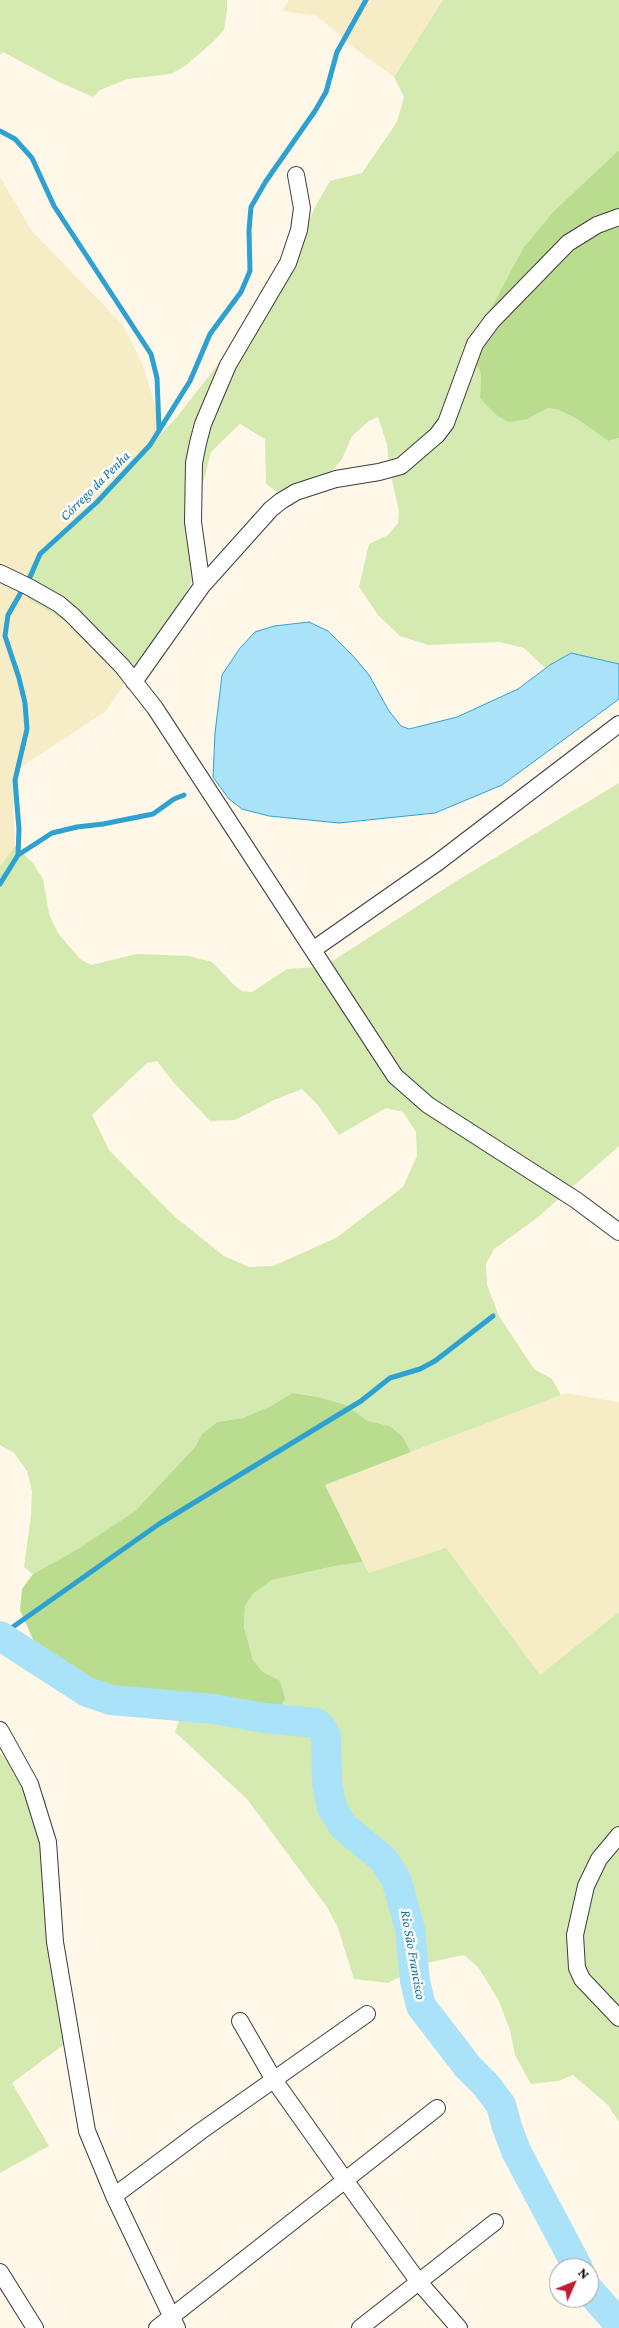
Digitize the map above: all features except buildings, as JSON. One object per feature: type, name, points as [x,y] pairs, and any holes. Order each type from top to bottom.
[{"type":"street","points":[[202,586],[193,522],[194,463],[198,443],[203,424],[228,365],[288,263],[299,230],[302,208],[296,175]]},
{"type":"street","points":[[134,682],[202,586],[271,509],[296,492],[336,479],[379,472],[401,466],[412,459],[437,436],[446,423],[475,344],[492,321],[568,243],[597,225],[619,217]]},
{"type":"street","points":[[0,573],[59,604],[72,615],[134,682],[155,708],[314,949],[395,1076],[412,1092],[602,1218],[619,1232]]},
{"type":"street","points":[[314,949],[437,863],[619,724]]},
{"type":"street","points":[[0,1730],[30,1784],[48,1842],[55,1942],[87,2131],[114,2196],[174,2323]]},
{"type":"street","points":[[619,1835],[600,1859],[586,1886],[575,1935],[577,1968],[582,1979],[619,2018]]},
{"type":"street","points":[[114,2196],[366,2014]]},
{"type":"street","points":[[240,2021],[274,2080],[345,2180],[418,2281],[459,2328]]},
{"type":"street","points":[[157,2328],[174,2323],[345,2180],[437,2108]]},
{"type":"street","points":[[360,2328],[495,2222]]},
{"type":"street","points":[[0,2272],[36,2328]]},
{"type":"shaded area","points":[[289,0],[443,0],[394,77],[354,48],[317,16],[282,11]]},
{"type":"shaded area","points":[[0,177],[32,231],[123,325],[143,365],[163,431],[95,503],[47,544],[28,599],[69,624],[112,659],[129,678],[105,712],[21,767],[13,805],[15,846],[0,866]]},
{"type":"shaded area","points":[[566,1393],[619,1402],[619,1612],[540,1676],[533,1668],[369,1573],[325,1485]]},
{"type":"green space","points":[[0,0],[227,0],[227,11],[224,30],[185,66],[171,74],[128,79],[100,90],[93,97],[59,82],[3,52],[0,55]]},
{"type":"green space","points":[[443,0],[619,0],[619,150],[555,210],[478,367],[481,374],[480,398],[528,419],[548,408],[559,410],[579,420],[608,441],[619,438],[619,664],[571,653],[545,668],[524,648],[499,642],[428,645],[400,636],[378,615],[359,587],[369,544],[388,535],[398,523],[399,511],[389,467],[387,444],[378,417],[369,421],[352,436],[342,459],[327,477],[279,493],[266,484],[265,439],[240,424],[211,452],[200,495],[203,551],[200,565],[173,618],[129,678],[112,659],[69,624],[28,599],[24,582],[32,564],[47,544],[95,503],[176,418],[284,280],[315,207],[330,181],[362,173],[397,122],[404,97],[394,77]]},
{"type":"green space","points":[[619,150],[619,438],[608,441],[579,420],[559,410],[548,408],[528,419],[509,422],[496,415],[480,398],[481,374],[478,367],[470,361],[487,316],[524,247],[555,210]]},
{"type":"green space","points":[[619,783],[619,1146],[537,1218],[494,1249],[486,1264],[487,1285],[499,1316],[534,1369],[552,1379],[561,1395],[411,1452],[402,1436],[390,1426],[368,1421],[346,1405],[319,1397],[292,1393],[273,1405],[243,1418],[217,1422],[202,1434],[195,1447],[135,1511],[76,1550],[33,1574],[24,1567],[31,1515],[32,1491],[27,1471],[14,1453],[0,1445],[0,866],[15,846],[33,863],[43,879],[49,914],[58,933],[80,959],[91,965],[137,954],[189,956],[212,962],[242,991],[252,992],[287,969],[318,967],[334,960],[458,880]],"holes":[[[157,1061],[174,1083],[210,1121],[235,1120],[274,1100],[302,1089],[317,1104],[339,1135],[386,1108],[403,1112],[416,1132],[417,1156],[403,1187],[336,1238],[273,1266],[249,1267],[224,1256],[175,1217],[109,1150],[92,1115],[147,1063]]]},
{"type":"green space","points":[[292,1393],[319,1397],[346,1405],[368,1421],[390,1426],[402,1436],[411,1452],[325,1485],[363,1562],[335,1566],[272,1580],[254,1593],[245,1606],[244,1627],[253,1660],[263,1672],[280,1681],[285,1699],[279,1709],[231,1712],[217,1720],[199,1718],[181,1714],[164,1703],[122,1700],[108,1696],[97,1685],[77,1675],[60,1673],[43,1662],[20,1610],[22,1589],[33,1574],[76,1550],[135,1511],[195,1447],[202,1434],[217,1422],[243,1418],[273,1405]]},
{"type":"green space","points":[[446,1548],[540,1675],[619,1612],[619,2122],[608,2105],[573,2075],[558,2081],[531,2084],[515,2055],[510,2030],[498,1999],[478,1967],[464,1955],[427,1963],[388,1983],[354,1979],[338,1928],[327,1907],[247,1799],[175,1732],[181,1714],[217,1720],[231,1712],[279,1709],[280,1682],[263,1672],[253,1660],[244,1627],[245,1606],[254,1593],[272,1580],[335,1566],[363,1562],[369,1573]]},
{"type":"green space","points":[[0,1753],[46,1801],[66,2043],[12,2083],[49,2146],[0,2173]]},
{"type":"water","points":[[309,622],[328,631],[354,657],[369,675],[389,711],[401,726],[409,729],[457,717],[518,689],[550,665],[571,653],[619,664],[619,699],[502,785],[435,813],[339,823],[269,816],[242,809],[229,799],[213,777],[215,733],[222,675],[240,648],[255,632],[274,626]]},
{"type":"waterway","name":"Córrego da Penha","points":[[0,884],[18,855],[19,829],[15,780],[27,729],[25,703],[5,636],[8,615],[31,575],[40,554],[97,502],[150,445],[190,381],[210,334],[241,292],[250,271],[249,230],[251,207],[266,181],[326,92],[337,52],[366,0]]},
{"type":"waterway","name":"Córrego da Penha","points":[[0,131],[15,139],[32,158],[54,206],[151,354],[157,378],[159,429]]},
{"type":"waterway","points":[[18,855],[52,833],[153,814],[174,799],[184,795]]},
{"type":"waterway","points":[[0,1636],[159,1524],[361,1401],[390,1378],[420,1369],[435,1361],[493,1316]]},
{"type":"waterway","name":"Rio São Francisco","points":[[0,1636],[87,1692],[111,1700],[214,1709],[264,1718],[316,1723],[322,1729],[326,1737],[327,1783],[332,1808],[344,1827],[383,1859],[396,1879],[410,1929],[415,1981],[421,2006],[468,2067],[486,2085],[501,2105],[516,2151],[573,2258]]},
{"type":"waterway","name":"Rio São Francisco","points":[[599,2301],[619,2324]]}]
